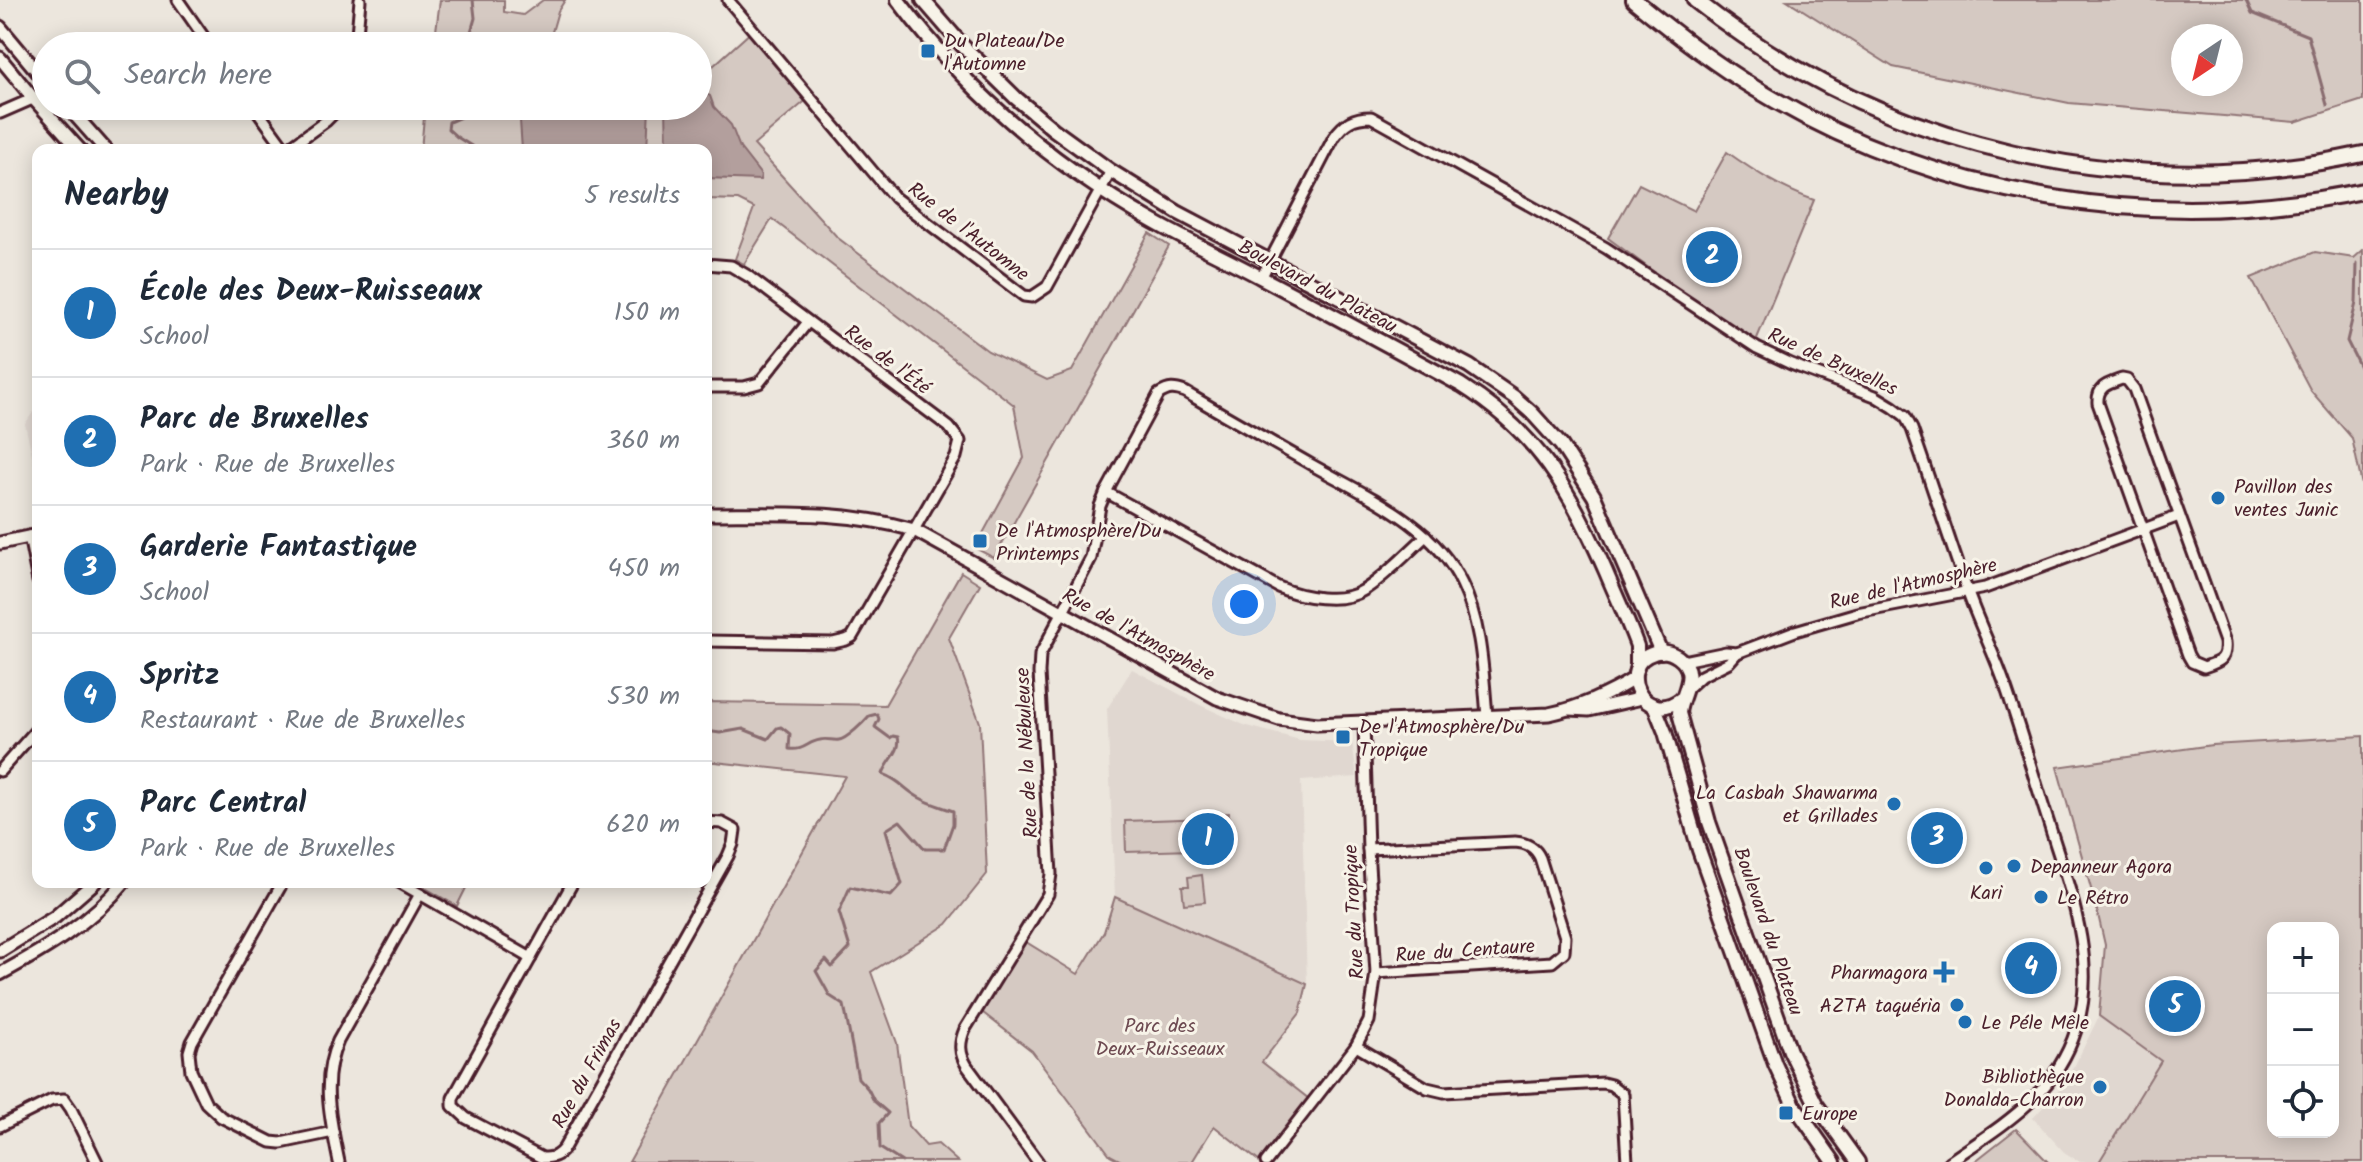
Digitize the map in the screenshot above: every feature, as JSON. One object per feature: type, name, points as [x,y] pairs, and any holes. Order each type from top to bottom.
[{"type":"highway","points":[[1634,0],[1705,56],[1778,102],[1890,154],[1977,183],[2083,203],[2194,209],[2285,204],[2363,191]]},
{"type":"highway","points":[[1695,0],[1788,64],[1856,100],[1940,132],[2017,154],[2108,169],[2203,173],[2271,169],[2363,154]]},
{"type":"main road","name":"Boulevard du Plateau","points":[[898,0],[947,59],[1024,134],[1100,188],[1155,223],[1461,385],[1496,409],[1526,436],[1552,468],[1581,516],[1637,646],[1636,673]]},
{"type":"main road","name":"Boulevard du Plateau","points":[[923,0],[962,45],[1033,112],[1111,171],[1177,212],[1469,366],[1514,397],[1561,445],[1594,496],[1661,652]]},
{"type":"main road","points":[[947,59],[962,45]]},
{"type":"main road","points":[[1661,652],[1673,654],[1683,661],[1689,674],[1685,693],[1672,705],[1648,702],[1635,685],[1636,673],[1649,655],[1661,652]]},
{"type":"main road","name":"Boulevard du Plateau","points":[[1685,693],[1679,713],[1701,796],[1790,1051],[1816,1104],[1858,1162]]},
{"type":"main road","name":"Boulevard du Plateau","points":[[1648,702],[1665,732],[1699,850],[1775,1064],[1794,1105],[1834,1162]]},
{"type":"street","points":[[178,0],[200,32]]},
{"type":"street","points":[[357,32],[360,0]]},
{"type":"street","name":"Rue de l'Automne","points":[[728,0],[895,198],[1024,296],[1032,297],[1047,287],[1111,171]]},
{"type":"street","points":[[0,27],[32,65]]},
{"type":"street","points":[[0,58],[32,97]]},
{"type":"street","points":[[0,113],[32,98]]},
{"type":"street","name":"Rue de Bruxelles","points":[[1261,278],[1341,127],[1360,117],[1371,117],[1606,248],[1746,341],[1791,364],[1875,396],[1899,410],[1912,429],[1968,592],[2005,684],[2065,874],[2079,931],[2084,979],[2077,1030],[2049,1080],[2031,1102],[2004,1126],[1949,1162]]},
{"type":"street","points":[[53,120],[75,144]]},
{"type":"street","points":[[79,120],[101,144]]},
{"type":"street","points":[[264,120],[282,144]]},
{"type":"street","points":[[294,144],[327,120]]},
{"type":"street","name":"Rue de l'Été","points":[[712,264],[739,270],[949,427],[960,441],[956,457],[914,530]]},
{"type":"street","points":[[712,387],[744,387],[759,383],[808,322]]},
{"type":"street","points":[[2122,379],[2127,380],[2134,389],[2225,642],[2222,660],[2204,667],[2192,662],[2143,530],[2098,403],[2097,395],[2104,386],[2122,379]]},
{"type":"street","name":"Rue de la Nébuleuse","points":[[1038,1162],[967,1066],[960,1046],[965,1029],[1043,904],[1050,884],[1039,663],[1044,644],[1091,558],[1100,506],[1106,492],[1159,394],[1175,388],[1391,510],[1426,536],[1458,576],[1472,610],[1481,649],[1487,716]]},
{"type":"street","points":[[1106,492],[1278,587],[1305,597],[1345,596],[1365,590],[1426,536]]},
{"type":"street","name":"Rue de l'Atmosphère","points":[[712,514],[850,516],[914,530],[1217,698],[1298,722],[1364,723],[1549,714],[1570,709],[1623,685],[1636,673]]},
{"type":"street","name":"Rue de l'Atmosphère","points":[[1683,661],[1726,652],[1737,653],[1843,616],[1968,592],[2179,516]]},
{"type":"street","points":[[712,641],[833,643],[846,640],[856,631],[914,530]]},
{"type":"street","points":[[0,543],[32,535]]},
{"type":"street","name":"Rue de l'Atmosphère","points":[[1685,693],[1701,676],[1729,662],[1737,653]]},
{"type":"street","name":"Rue de l'Atmosphère","points":[[1570,709],[1580,711],[1648,702]]},
{"type":"street","name":"Rue du Tropique","points":[[1266,1162],[1356,1046],[1369,1021],[1376,973],[1364,723]]},
{"type":"street","points":[[0,771],[32,735]]},
{"type":"street","name":"Rue du Frimas","points":[[712,822],[722,823],[735,830],[728,856],[712,884]]},
{"type":"street","name":"Rue du Centaure","points":[[1368,849],[1515,842],[1531,846],[1540,858],[1565,937],[1564,952],[1552,962],[1376,973]]},
{"type":"street","points":[[0,951],[55,917],[88,888]]},
{"type":"street","points":[[0,974],[88,918],[118,888]]},
{"type":"street","points":[[280,888],[192,1042],[188,1062],[213,1111],[262,1138],[281,1143],[333,1132]]},
{"type":"street","points":[[410,888],[531,958]]},
{"type":"street","name":"Rue du Frimas","points":[[570,888],[455,1090],[453,1106],[466,1118],[535,1156],[550,1158],[564,1148],[710,888]]},
{"type":"street","points":[[339,1162],[327,1076],[332,1054],[420,894]]},
{"type":"street","points":[[1356,1046],[1427,1088],[1444,1092],[1611,1085],[1623,1094],[1627,1162]]},
{"type":"street","points":[[0,1126],[52,1100],[64,1099],[97,1162]]},
{"type":"shaded area","points":[[712,102],[731,125],[740,148],[761,175],[760,180],[712,178],[712,144],[667,144],[666,120],[712,120]]},
{"type":"shaded area","points":[[520,120],[648,120],[647,144],[522,144]]},
{"type":"shaded area","points":[[32,414],[32,455],[25,424]]},
{"type":"shaded area","points":[[1132,669],[1244,725],[1300,740],[1352,742],[1357,777],[1301,781],[1307,984],[1115,897],[1107,709]]},
{"type":"shaded area","points":[[2099,1016],[2161,1061],[2099,1162],[2080,1162],[2064,1152],[2033,1118],[2057,1092],[2075,1065]]},
{"type":"green space","points":[[440,0],[504,0],[504,12],[523,15],[543,0],[565,0],[552,32],[436,32]]},
{"type":"green space","points":[[1787,0],[2363,0],[2363,100],[2295,122],[2069,103],[1893,67]]},
{"type":"green space","points":[[752,31],[810,97],[754,145],[838,238],[988,351],[1047,380],[1072,371],[1149,233],[1169,246],[994,558],[975,548],[1024,458],[1014,405],[772,219],[744,264],[735,259],[754,208],[738,200],[712,199],[712,144],[422,144],[424,120],[712,120],[712,67]]},
{"type":"green space","points":[[1727,152],[1769,179],[1814,200],[1756,341],[1710,313],[1608,238],[1639,184],[1694,211]]},
{"type":"green space","points":[[2363,250],[2363,490],[2352,438],[2311,391],[2251,278],[2315,252],[2354,258]]},
{"type":"green space","points":[[961,572],[980,584],[949,638],[980,723],[987,874],[947,924],[871,972],[897,1043],[908,1126],[926,1146],[938,1144],[958,1162],[629,1162],[845,776],[712,762],[712,702],[885,705]]},
{"type":"green space","points":[[2363,736],[2363,1162],[2099,1162],[2161,1061],[2099,1016],[2105,945],[2057,767],[2212,745]]},
{"type":"green space","points":[[1229,813],[1227,849],[1126,852],[1125,821],[1210,818],[1212,814]]},
{"type":"green space","points":[[1202,875],[1205,902],[1184,904],[1182,886],[1189,886],[1188,877]]},
{"type":"green space","points":[[426,888],[466,888],[457,906]]},
{"type":"green space","name":"Parc des Deux-Ruisseaux","points":[[1115,897],[1307,984],[1300,1013],[1262,1062],[1309,1099],[1260,1162],[1214,1126],[1192,1162],[1123,1162],[1110,1155],[1032,1051],[978,1009],[1021,939],[1078,974],[1104,932]]},
{"type":"green space","points":[[2016,1129],[2048,1162],[1974,1162]]},
{"type":"waterway","points":[[471,32],[475,18],[473,0]]},
{"type":"waterway","points":[[2246,0],[2252,13],[2308,36],[2327,105]]},
{"type":"waterway","points":[[454,120],[449,122],[448,129],[468,144]]},
{"type":"waterway","points":[[2357,264],[2356,303],[2347,341],[2363,373]]},
{"type":"waterway","points":[[712,732],[743,729],[768,739],[781,727],[790,734],[789,749],[794,749],[822,739],[842,739],[869,716],[877,714],[879,719],[875,727],[890,738],[898,737],[899,742],[883,774],[922,799],[953,811],[953,824],[944,849],[925,849],[900,821],[886,830],[902,884],[891,896],[850,887],[839,912],[850,948],[832,967],[826,960],[816,971],[830,996],[844,1005],[858,1078],[874,1101],[888,1113],[879,1123],[880,1148],[902,1162]]},
{"type":"place","name":"Du Plateau/De l'Automne","points":[[928,51]]},
{"type":"place","name":"Parc de Bruxelles","points":[[1712,257]]},
{"type":"place","name":"Pavillon des ventes Junic","points":[[2218,498]]},
{"type":"place","name":"De l'Atmosphère/Du Printemps","points":[[980,541]]},
{"type":"place","name":"De l'Atmosphère/Du Tropique","points":[[1343,737]]},
{"type":"place","name":"La Casbah Shawarma et Grillades","points":[[1894,804]]},
{"type":"place","name":"Garderie Fantastique","points":[[1937,838]]},
{"type":"place","name":"École des Deux-Ruisseaux","points":[[1208,839]]},
{"type":"place","name":"Depanneur Agora","points":[[2014,866]]},
{"type":"place","name":"Kari","points":[[1986,868]]},
{"type":"place","name":"Le Rétro","points":[[2041,897]]},
{"type":"place","name":"Spritz","points":[[2031,968]]},
{"type":"place","name":"Pharmagora","points":[[1944,972]]},
{"type":"place","name":"AZTA taquéria","points":[[1957,1005]]},
{"type":"place","name":"Parc Central","points":[[2175,1006]]},
{"type":"place","name":"Le Péle Mêle","points":[[1965,1022]]},
{"type":"place","name":"Bibliothèque Donalda-Charron","points":[[2100,1087]]},
{"type":"place","name":"Europe","points":[[1786,1113]]}]
